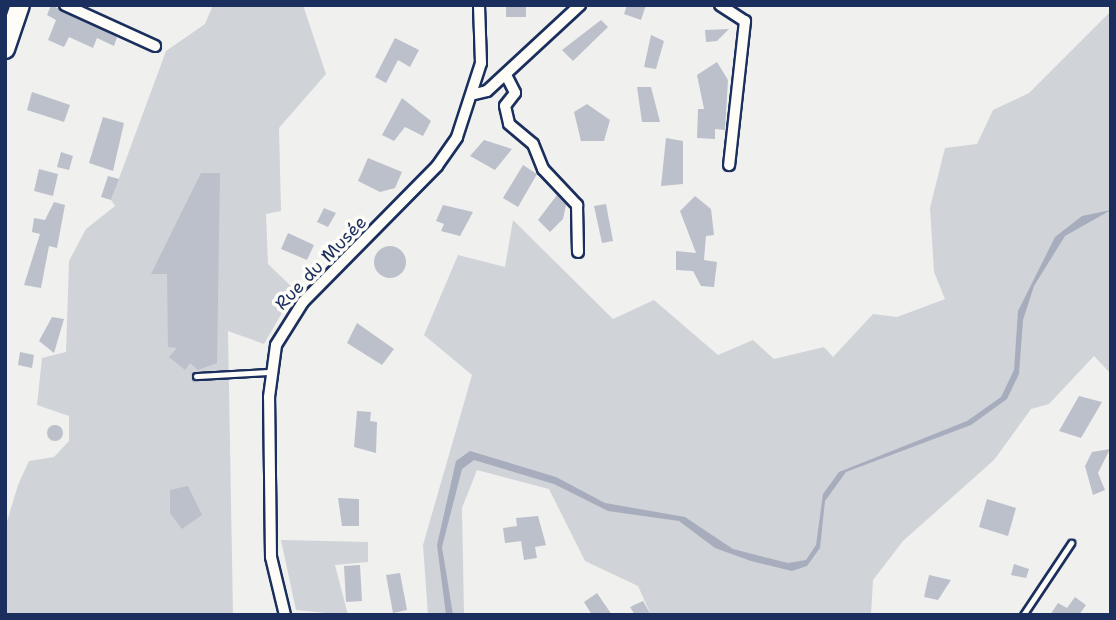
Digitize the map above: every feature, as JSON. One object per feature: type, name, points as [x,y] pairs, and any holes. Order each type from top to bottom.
[{"type":"main road","points":[[5,49],[20,5]]},
{"type":"street","points":[[65,5],[155,46]]},
{"type":"street","name":"Rue du Musée","points":[[285,615],[271,557],[270,372],[287,321],[438,166],[475,94],[478,5]]},
{"type":"street","points":[[475,94],[506,75],[580,5]]},
{"type":"street","points":[[720,5],[745,21],[729,165]]},
{"type":"street","points":[[506,75],[515,93],[505,106],[509,124],[533,144],[543,169],[577,205],[578,252]]},
{"type":"lane","points":[[196,376],[270,372]]},
{"type":"lane","points":[[1023,615],[1071,543]]},
{"type":"shaded area","points":[[213,5],[303,5],[326,74],[279,128],[281,211],[266,214],[268,264],[295,290],[264,344],[228,331],[233,615],[5,615],[5,528],[18,485],[29,461],[54,457],[69,441],[69,416],[37,405],[42,358],[66,352],[69,261],[86,229],[115,206],[111,200],[166,51],[205,24]]},
{"type":"shaded area","points":[[1111,11],[1111,374],[1094,356],[1049,404],[1031,409],[994,460],[903,541],[873,580],[871,615],[651,615],[638,586],[585,561],[549,489],[477,470],[462,508],[464,615],[428,615],[423,545],[472,375],[424,335],[458,255],[505,267],[513,220],[613,319],[654,300],[718,355],[753,340],[774,359],[824,347],[833,357],[873,314],[897,317],[945,299],[934,272],[930,208],[945,148],[977,144],[993,110],[1029,93]]},
{"type":"shaded area","points":[[281,540],[368,542],[368,562],[335,565],[348,615],[296,610]]},
{"type":"water","points":[[1111,210],[1065,236],[1034,286],[1023,320],[1019,374],[1007,399],[971,425],[846,472],[825,501],[820,548],[807,566],[792,571],[751,561],[715,548],[679,521],[608,511],[554,484],[474,460],[462,469],[442,547],[453,615],[446,615],[437,545],[456,461],[470,451],[556,477],[605,503],[685,517],[733,549],[788,563],[806,560],[816,545],[823,494],[839,472],[967,421],[1001,397],[1014,370],[1018,311],[1055,237],[1082,216]]},
{"type":"building","points":[[51,5],[117,37],[114,46],[97,38],[93,48],[69,37],[64,47],[48,40],[56,20],[47,15]]},
{"type":"building","points":[[506,5],[526,5],[526,17],[506,17]]},
{"type":"building","points":[[627,5],[646,5],[641,20],[624,14]]},
{"type":"building","points":[[601,20],[608,27],[573,61],[562,50]]},
{"type":"building","points":[[729,29],[717,41],[706,42],[705,30]]},
{"type":"building","points":[[651,35],[664,41],[656,69],[644,67]]},
{"type":"building","points":[[395,38],[419,50],[410,67],[398,60],[386,83],[375,77]]},
{"type":"building","points":[[717,62],[728,80],[725,130],[715,129],[715,139],[697,138],[698,109],[704,109],[697,75]]},
{"type":"building","points":[[637,87],[651,87],[660,122],[642,122]]},
{"type":"building","points":[[32,92],[70,105],[64,122],[27,110]]},
{"type":"building","points":[[402,98],[431,121],[423,136],[405,127],[394,141],[382,135]]},
{"type":"building","points":[[587,104],[610,120],[604,141],[581,141],[574,112]]},
{"type":"building","points":[[103,117],[124,123],[113,171],[89,163]]},
{"type":"building","points":[[666,138],[683,141],[683,184],[661,186]]},
{"type":"building","points":[[484,140],[512,149],[495,170],[470,156]]},
{"type":"building","points":[[61,152],[73,156],[69,170],[57,167]]},
{"type":"building","points":[[368,158],[402,172],[395,188],[380,192],[358,181]]},
{"type":"building","points":[[523,165],[537,174],[518,207],[503,198]]},
{"type":"building","points":[[39,169],[58,174],[53,196],[34,191]]},
{"type":"building","points":[[201,173],[220,173],[217,363],[198,370],[190,363],[185,370],[169,357],[177,348],[168,347],[167,274],[151,274]]},
{"type":"building","points":[[108,176],[119,179],[111,200],[101,197]]},
{"type":"building","points":[[557,195],[566,205],[563,219],[550,232],[538,220]]},
{"type":"building","points":[[695,196],[711,209],[714,235],[706,236],[704,260],[717,262],[714,287],[701,286],[693,271],[676,270],[676,251],[696,253],[680,211]]},
{"type":"building","points":[[54,202],[65,205],[57,248],[49,246],[41,288],[24,285],[40,234],[32,232],[34,218],[45,220]]},
{"type":"building","points":[[606,204],[613,241],[602,243],[594,206]]},
{"type":"building","points":[[443,205],[473,212],[460,236],[441,231],[444,224],[436,221]]},
{"type":"building","points":[[324,208],[336,213],[328,227],[317,222]]},
{"type":"building","points":[[288,233],[314,245],[307,260],[281,249]]},
{"type":"building","points":[[390,246],[402,250],[406,262],[402,274],[390,278],[378,274],[374,262],[378,250]]},
{"type":"building","points":[[52,317],[64,319],[54,353],[39,341]]},
{"type":"building","points":[[357,323],[394,349],[382,365],[347,343]]},
{"type":"building","points":[[20,352],[34,355],[32,368],[18,365]]},
{"type":"building","points":[[1079,396],[1102,402],[1081,438],[1059,431]]},
{"type":"building","points":[[357,411],[371,412],[370,421],[377,422],[376,453],[354,447]]},
{"type":"building","points":[[52,425],[58,425],[63,433],[61,439],[52,441],[47,436],[47,430]]},
{"type":"building","points":[[1110,449],[1098,473],[1105,490],[1093,495],[1085,466],[1092,452]]},
{"type":"building","points":[[188,486],[202,515],[182,529],[170,513],[170,490]]},
{"type":"building","points":[[338,498],[359,499],[359,526],[342,526]]},
{"type":"building","points":[[987,499],[1016,508],[1008,536],[979,527]]},
{"type":"building","points":[[538,516],[546,545],[535,547],[537,558],[524,560],[521,541],[505,543],[503,528],[517,526],[516,518]]},
{"type":"building","points":[[1014,564],[1029,569],[1026,578],[1011,575]]},
{"type":"building","points":[[360,565],[362,601],[346,602],[344,566]]},
{"type":"building","points":[[400,573],[407,610],[393,613],[386,575]]},
{"type":"building","points":[[929,575],[951,580],[938,600],[924,597]]},
{"type":"building","points":[[597,593],[612,615],[592,615],[584,602]]},
{"type":"building","points":[[1075,597],[1086,605],[1079,615],[1050,615],[1058,603],[1067,608]]},
{"type":"building","points":[[643,601],[651,615],[635,615],[630,607]]}]
